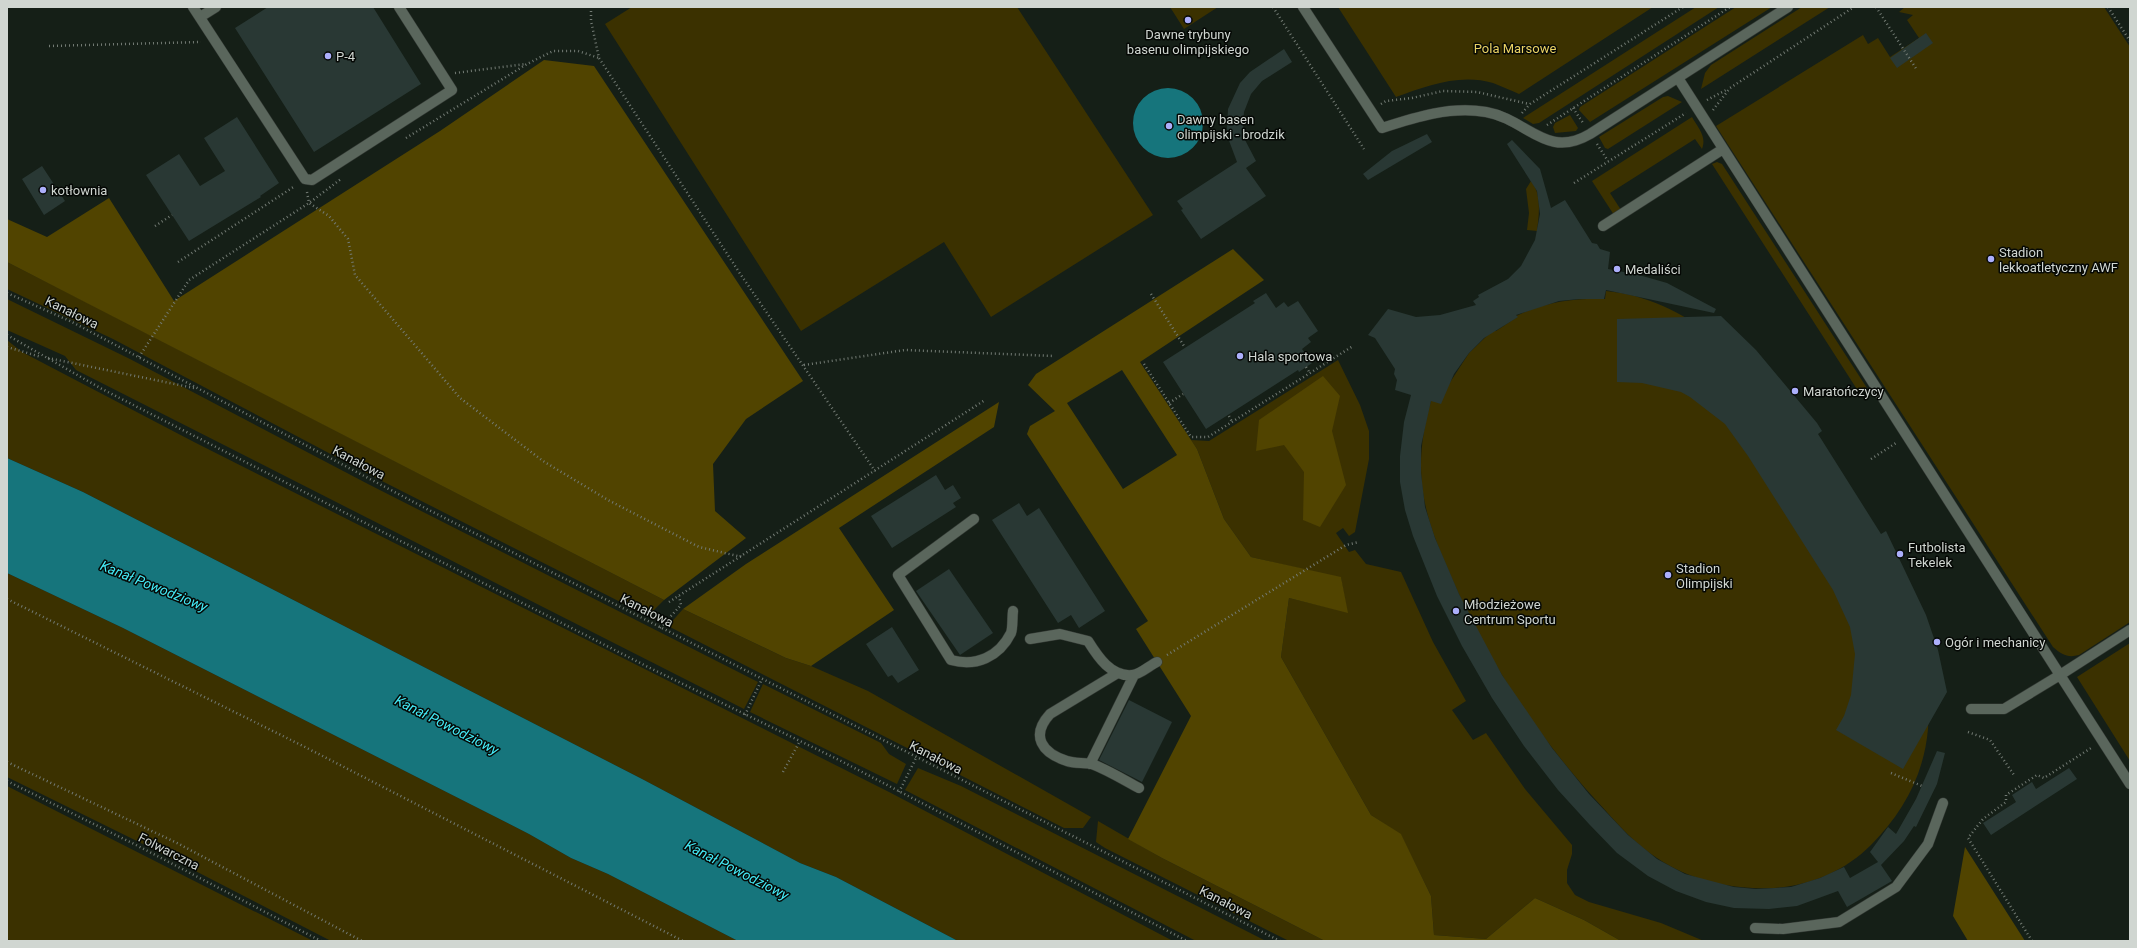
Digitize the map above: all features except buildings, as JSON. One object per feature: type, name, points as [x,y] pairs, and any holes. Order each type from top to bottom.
[{"type":"lane","points":[[194,7],[215,42],[305,179],[312,180],[452,90],[399,7]]},
{"type":"lane","points":[[200,17],[216,7]]},
{"type":"lane","points":[[1303,7],[1382,128],[1410,119],[1454,110],[1487,112],[1513,122],[1543,139],[1557,143],[1573,142],[1678,78],[1788,7]]},
{"type":"lane","points":[[1678,78],[1695,107],[2130,784]]},
{"type":"lane","points":[[1603,226],[1722,148]]},
{"type":"lane","points":[[974,519],[898,575],[951,660],[964,664],[990,657],[1001,647],[1011,632],[1013,611]]},
{"type":"lane","points":[[1972,709],[2004,709],[2130,630]]},
{"type":"lane","points":[[1030,639],[1060,634],[1088,641],[1099,657],[1116,674]]},
{"type":"lane","points":[[1090,764],[1134,676],[1157,662]]},
{"type":"lane","points":[[1134,676],[1116,674],[1050,714],[1041,724],[1038,733],[1044,747],[1054,755],[1068,762],[1090,764],[1139,788]]},
{"type":"lane","points":[[1755,928],[1783,928],[1839,922],[1896,887],[1928,844],[1943,803]]},
{"type":"path","points":[[591,7],[590,21],[599,58],[739,272],[875,470]]},
{"type":"path","points":[[1273,7],[1364,149]]},
{"type":"path","points":[[1513,122],[1530,104],[1683,7]]},
{"type":"path","points":[[1533,134],[1730,7]]},
{"type":"path","points":[[1574,184],[1695,107],[1730,88],[1854,7]]},
{"type":"path","points":[[1876,7],[1917,70]]},
{"type":"path","points":[[2108,7],[2130,41]]},
{"type":"path","points":[[49,46],[215,42]]},
{"type":"path","points":[[400,141],[527,64],[553,52],[578,51],[599,58]]},
{"type":"path","points":[[444,77],[449,74],[527,64]]},
{"type":"path","points":[[1705,121],[1730,88]]},
{"type":"path","points":[[139,357],[189,280],[309,203],[344,177]]},
{"type":"path","points":[[178,262],[305,179]]},
{"type":"path","points":[[309,203],[330,216],[348,239],[356,275],[465,403],[542,461],[608,500],[699,546],[742,557]]},
{"type":"path","points":[[155,226],[172,215]]},
{"type":"path","name":"Kanałowa","points":[[7,293],[70,321],[431,511],[916,758],[1280,941]]},
{"type":"path","points":[[1151,294],[1184,346]]},
{"type":"path","points":[[7,335],[45,358],[309,495],[800,741],[1187,941]]},
{"type":"path","points":[[1144,364],[1191,437],[1208,437],[1353,346]]},
{"type":"path","points":[[7,347],[45,358],[199,389]]},
{"type":"path","points":[[804,365],[905,350],[1054,356]]},
{"type":"path","points":[[1306,367],[1310,373]]},
{"type":"path","points":[[1169,403],[1183,394]]},
{"type":"path","points":[[669,602],[742,557],[985,400]]},
{"type":"path","points":[[1229,416],[1232,422]]},
{"type":"path","points":[[1871,459],[1907,436]]},
{"type":"path","points":[[1157,662],[1346,545],[1359,542]]},
{"type":"path","points":[[660,628],[681,605],[679,596]]},
{"type":"path","points":[[7,599],[284,737],[683,941]]},
{"type":"path","points":[[745,714],[762,680]]},
{"type":"path","points":[[1968,732],[1990,740],[2014,775]]},
{"type":"path","points":[[2032,941],[1968,838],[1983,819],[2006,802],[2006,795],[2037,775],[2044,778],[2102,740]]},
{"type":"path","points":[[783,772],[800,741]]},
{"type":"path","points":[[899,792],[916,758]]},
{"type":"path","points":[[7,762],[177,842],[362,941]]},
{"type":"path","points":[[1891,773],[1922,786]]},
{"type":"path","name":"Folwarczna","points":[[7,781],[145,849],[321,941]]},
{"type":"green space","points":[[632,7],[1017,7],[1153,215],[991,317],[944,242],[801,331],[605,24]]},
{"type":"green space","name":"Dawne trybuny basenu olimpijskiego","points":[[1170,7],[1218,7],[1184,29]]},
{"type":"green space","name":"Pola Marsowe","points":[[1338,7],[1653,7],[1519,94],[1493,83],[1468,79],[1431,85],[1396,97]]},
{"type":"green space","points":[[1696,7],[1719,7],[1539,123],[1533,124],[1523,118]]},
{"type":"green space","points":[[1736,7],[1772,7],[1590,122],[1579,110],[1580,107]]},
{"type":"green space","points":[[1802,7],[1830,7],[1701,89],[1705,73],[1711,65]]},
{"type":"green space","name":"Stadion lekkoatletyczny AWF","points":[[1905,7],[2104,7],[2130,47],[2130,622],[2079,655],[2065,655],[2053,647],[1716,126],[1863,35],[1868,44],[1878,38],[1890,57],[1919,38],[1907,20],[1913,15],[1899,12]]},
{"type":"green space","points":[[1668,96],[1682,102],[1608,149],[1605,148],[1599,137],[1663,97]]},
{"type":"green space","points":[[1570,115],[1578,128],[1576,131],[1555,133],[1553,127],[1555,123]]},
{"type":"green space","points":[[1692,117],[1703,136],[1702,149],[1695,139],[1610,193],[1621,210],[1614,215],[1592,181]]},
{"type":"green space","points":[[1717,162],[1722,164],[1867,388],[1860,394],[1712,164]]},
{"type":"green space","points":[[1531,181],[1537,192],[1539,205],[1537,231],[1527,230],[1529,213],[1526,189]]},
{"type":"green space","points":[[7,262],[664,600],[648,616],[376,478],[113,339],[7,289]]},
{"type":"green space","name":"Stadion Olimpijski","points":[[1606,291],[1636,296],[1663,306],[1689,319],[1714,336],[1926,687],[1928,729],[1926,746],[1917,777],[1910,792],[1893,820],[1871,845],[1850,862],[1826,876],[1787,887],[1759,888],[1729,885],[1698,878],[1684,873],[1670,866],[1636,842],[1581,784],[1559,757],[1517,699],[1481,638],[1465,606],[1433,533],[1423,494],[1421,467],[1423,440],[1431,401],[1447,387],[1469,353],[1492,331],[1496,331],[1517,317],[1516,316],[1538,307],[1571,300],[1605,299]]},
{"type":"green space","points":[[7,299],[130,359],[368,484],[758,682],[744,709],[76,370],[65,356],[7,330]]},
{"type":"green space","points":[[7,340],[22,352],[194,442],[891,793],[1173,941],[958,941],[836,877],[800,863],[644,780],[83,492],[7,458]]},
{"type":"green space","points":[[1338,360],[1360,405],[1369,431],[1369,459],[1355,532],[1349,536],[1343,528],[1336,533],[1349,552],[1355,550],[1366,564],[1401,572],[1433,642],[1466,701],[1452,710],[1473,740],[1486,733],[1525,789],[1572,845],[1572,854],[1567,870],[1567,883],[1575,895],[1589,902],[1661,923],[1704,941],[1621,941],[1584,920],[1535,898],[1486,939],[1434,935],[1431,896],[1401,835],[1371,815],[1281,657],[1289,598],[1347,612],[1341,578],[1251,557],[1224,519],[1197,449],[1191,440],[1209,441]]},
{"type":"green space","points":[[7,573],[123,628],[529,834],[571,858],[608,874],[738,941],[331,941],[145,845],[7,777]]},
{"type":"green space","points":[[683,609],[786,658],[811,666],[868,691],[1091,817],[1083,828],[1064,828],[668,626]]},
{"type":"green space","points":[[2130,643],[2130,761],[2077,677]]},
{"type":"green space","points":[[763,684],[881,743],[889,754],[906,764],[897,784],[750,712]]},
{"type":"green space","points":[[918,768],[961,786],[1266,941],[1196,941],[905,790]]},
{"type":"green space","points":[[7,786],[313,941],[11,941],[7,939]]},
{"type":"green space","points":[[1098,821],[1162,858],[1325,941],[1289,941],[1105,848],[1096,842]]},
{"type":"shaded area","points":[[544,60],[594,66],[803,381],[746,419],[713,464],[715,511],[746,538],[664,600],[7,262],[7,219],[47,237],[109,198],[174,301],[440,131]]},
{"type":"shaded area","points":[[1233,249],[1264,280],[1140,362],[1197,449],[1224,519],[1251,557],[1341,577],[1348,613],[1289,598],[1281,657],[1371,815],[1401,834],[1431,896],[1434,935],[1486,939],[1535,898],[1584,920],[1621,941],[1325,941],[1162,858],[1128,839],[1191,716],[1136,629],[1148,621],[1027,434],[1030,426],[1055,411],[1028,385],[1036,374]],"holes":[[[1122,370],[1177,455],[1123,489],[1067,403]]]},
{"type":"shaded area","points":[[1323,376],[1340,396],[1332,431],[1346,485],[1320,527],[1303,520],[1304,472],[1284,445],[1256,451],[1259,420]]},
{"type":"shaded area","points":[[999,402],[994,427],[839,528],[894,610],[811,666],[786,658],[683,609],[746,564]]},
{"type":"shaded area","points":[[1965,847],[2025,941],[1968,941],[1953,916]]},
{"type":"water","points":[[1168,88],[1181,91],[1193,98],[1200,110],[1203,123],[1200,136],[1193,148],[1181,155],[1168,158],[1155,155],[1143,148],[1136,136],[1133,123],[1136,110],[1143,98],[1155,91]]},
{"type":"water","name":"Kanał Powodziowy","points":[[7,458],[83,492],[644,780],[800,863],[836,877],[958,941],[738,941],[608,874],[571,858],[529,834],[123,628],[7,573]]},
{"type":"place","name":"Dawne trybuny basenu olimpijskiego","points":[[1188,20]]},
{"type":"place","name":"P-4","points":[[328,56]]},
{"type":"place","name":"Dawny basen olimpijski - brodzik","points":[[1169,126]]},
{"type":"place","name":"kotłownia","points":[[43,190]]},
{"type":"place","name":"Stadion lekkoatletyczny AWF","points":[[1991,259]]},
{"type":"place","name":"Medaliści","points":[[1617,269]]},
{"type":"place","name":"Hala sportowa","points":[[1240,356]]},
{"type":"place","name":"Maratończycy","points":[[1795,391]]},
{"type":"place","name":"Futbolista Tekelek","points":[[1900,554]]},
{"type":"place","name":"Stadion Olimpijski","points":[[1668,575]]},
{"type":"place","name":"Młodzieżowe Centrum Sportu","points":[[1456,611]]},
{"type":"place","name":"Ogór i mechanicy","points":[[1937,642]]}]
